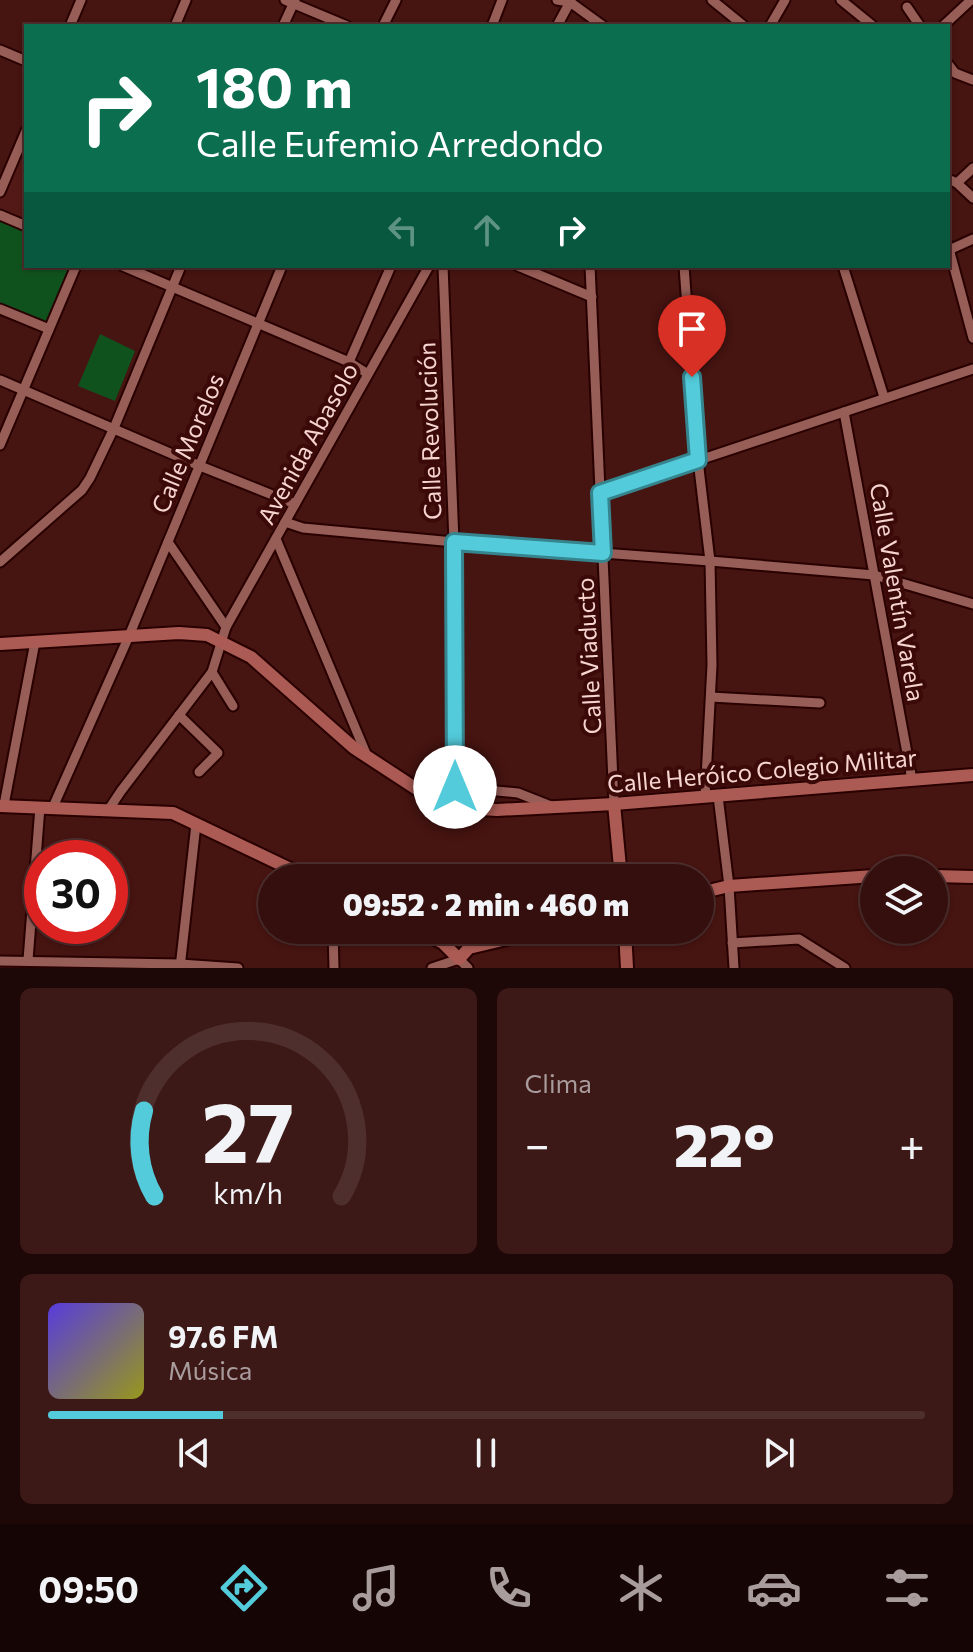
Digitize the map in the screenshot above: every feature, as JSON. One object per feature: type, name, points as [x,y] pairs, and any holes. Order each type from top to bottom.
[{"type":"main road","name":"Calle Heróico Colegio Militar","points":[[0,644],[179,633],[207,635],[251,657],[354,748],[435,801],[466,808],[497,810],[614,804],[973,775]]},
{"type":"main road","points":[[614,804],[620,864]]},
{"type":"main road","points":[[2,806],[173,813],[280,864]]},
{"type":"main road","points":[[948,876],[973,877]]},
{"type":"main road","points":[[714,890],[860,877]]},
{"type":"main road","points":[[444,944],[463,963],[469,948],[486,944]]},
{"type":"main road","points":[[626,944],[627,968]]},
{"type":"street","points":[[71,24],[81,0]]},
{"type":"street","points":[[176,24],[186,0]]},
{"type":"street","points":[[384,24],[396,0]]},
{"type":"street","points":[[493,24],[502,0]]},
{"type":"street","points":[[557,0],[571,1],[600,24]]},
{"type":"street","points":[[712,0],[742,24]]},
{"type":"street","points":[[771,24],[785,0]]},
{"type":"street","points":[[841,0],[871,24]]},
{"type":"street","points":[[945,24],[971,0]]},
{"type":"street","points":[[284,24],[291,1],[343,24]]},
{"type":"street","points":[[558,24],[571,1]]},
{"type":"street","points":[[907,7],[919,24]]},
{"type":"street","points":[[582,10],[582,24]]},
{"type":"street","points":[[0,50],[24,60]]},
{"type":"street","points":[[950,67],[955,73],[973,80]]},
{"type":"street","points":[[0,192],[24,136]]},
{"type":"street","points":[[973,168],[953,181],[973,198]]},
{"type":"street","points":[[0,215],[24,225]]},
{"type":"street","points":[[950,247],[973,239]]},
{"type":"street","points":[[950,251],[973,338]]},
{"type":"street","points":[[0,445],[75,268]]},
{"type":"street","points":[[128,268],[349,362],[368,374]]},
{"type":"street","points":[[0,562],[82,490],[90,478],[180,268]]},
{"type":"street","name":"Calle Morelos","points":[[28,960],[46,807],[129,636],[281,268]]},
{"type":"street","points":[[349,362],[390,268]]},
{"type":"street","name":"Avenida Abasolo","points":[[212,672],[226,627],[428,268]]},
{"type":"street","name":"Calle Revolución","points":[[443,268],[454,542],[455,787]]},
{"type":"street","points":[[523,268],[592,297]]},
{"type":"street","name":"Calle Viaducto","points":[[590,268],[614,804]]},
{"type":"street","points":[[684,268],[698,460],[710,561],[712,796],[729,886],[734,968]]},
{"type":"street","points":[[844,268],[884,397]]},
{"type":"street","points":[[0,309],[49,329]]},
{"type":"street","points":[[600,493],[973,369]]},
{"type":"street","points":[[0,380],[295,504]]},
{"type":"street","name":"Calle Valentín Varela","points":[[844,412],[912,780]]},
{"type":"street","points":[[285,522],[303,528],[454,542],[874,575],[973,604]]},
{"type":"street","points":[[276,539],[367,756]]},
{"type":"street","points":[[168,542],[226,627]]},
{"type":"street","points":[[0,549],[10,553]]},
{"type":"street","points":[[2,806],[35,642]]},
{"type":"street","points":[[109,809],[212,672],[233,706]]},
{"type":"street","points":[[711,697],[820,703]]},
{"type":"street","points":[[179,715],[218,753],[199,772]]},
{"type":"street","name":"Calle Heróico Colegio Militar","points":[[455,787],[518,793],[554,807]]},
{"type":"street","points":[[180,966],[196,824]]},
{"type":"street","points":[[732,943],[799,939],[845,968]]},
{"type":"street","points":[[333,944],[334,968]]},
{"type":"street","points":[[0,961],[238,968]]},
{"type":"street","points":[[432,968],[463,963]]},
{"type":"shaded area","points":[[24,154],[24,227],[0,217],[0,198]]},
{"type":"green space","points":[[0,217],[24,227],[24,268],[74,268],[49,329],[0,309]]},
{"type":"green space","points":[[100,334],[135,351],[115,401],[78,386]]},
{"type":"route","points":[[455,787],[454,542],[603,553],[600,493],[698,460],[692,377]]}]
